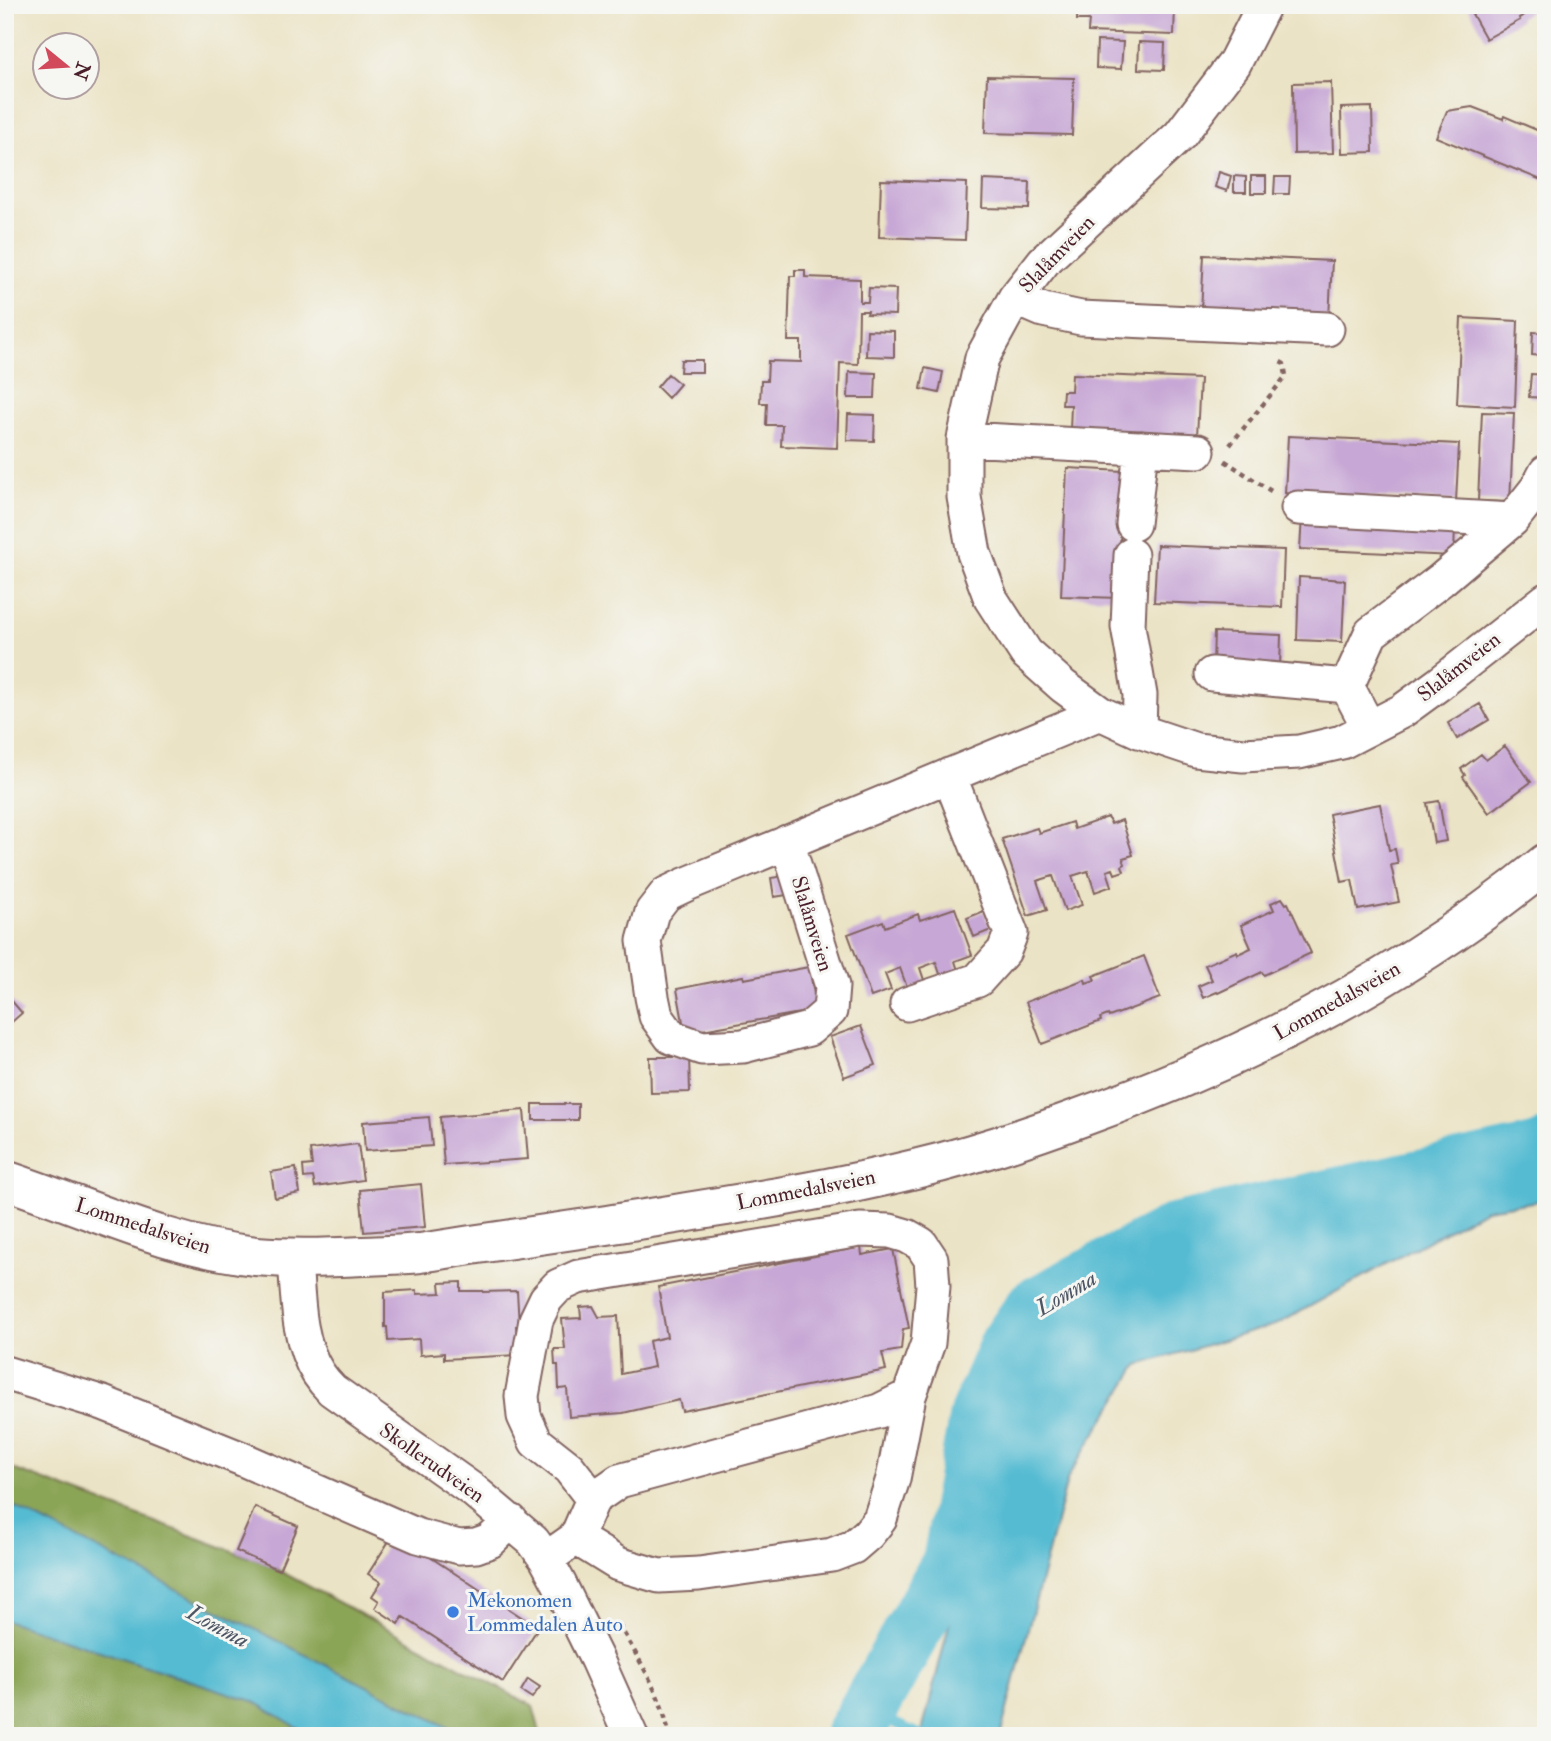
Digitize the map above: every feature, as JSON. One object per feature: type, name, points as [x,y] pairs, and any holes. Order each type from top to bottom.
[{"type":"main road","name":"Lommedalsveien","points":[[5,1180],[161,1236],[212,1249],[295,1259],[420,1253],[818,1190],[917,1169],[990,1148],[1068,1123],[1197,1073],[1350,998],[1480,914],[1546,863]]},
{"type":"street","name":"Slalåmveien","points":[[1264,5],[1234,64],[1180,135],[1044,261],[1015,298],[982,358],[964,439],[964,497],[974,552],[991,600],[1026,653],[1063,686],[1100,713],[1139,731],[1196,750],[1242,755],[1299,751],[1342,742],[1402,711],[1546,600]]},
{"type":"street","points":[[1015,298],[1043,310],[1081,318],[1327,329]]},
{"type":"street","points":[[964,439],[1215,452]]},
{"type":"street","points":[[1139,731],[1140,695],[1128,626],[1132,539],[1142,448]]},
{"type":"street","points":[[1348,686],[1371,633],[1441,580],[1512,520],[1538,487],[1546,472]]},
{"type":"street","points":[[1298,508],[1512,520]]},
{"type":"street","points":[[1212,674],[1348,686]]},
{"type":"street","points":[[1348,686],[1369,728]]},
{"type":"street","name":"Slalåmveien","points":[[787,842],[832,986],[830,1011],[809,1030],[743,1046],[702,1048],[671,1037],[656,1016],[644,941],[652,912],[666,894],[787,842],[1100,713]]},
{"type":"street","points":[[907,1004],[978,980],[1004,951],[1011,933],[949,775]]},
{"type":"street","points":[[576,1538],[618,1564],[659,1576],[699,1574],[832,1555],[853,1547],[880,1519],[893,1479],[909,1396],[928,1343],[933,1286],[931,1259],[921,1244],[890,1231],[860,1230],[578,1277],[558,1286],[546,1299],[536,1320],[522,1396],[524,1416],[536,1442],[569,1468],[593,1499]]},
{"type":"street","name":"Skollerudveien","points":[[295,1259],[305,1345],[317,1372],[332,1390],[474,1490],[533,1541],[546,1559],[631,1733]]},
{"type":"street","points":[[5,1373],[103,1403],[240,1458],[418,1536],[459,1547],[476,1546],[490,1541],[511,1521]]},
{"type":"street","points":[[546,1559],[576,1538],[593,1499],[619,1481],[879,1411],[909,1396]]},
{"type":"path","points":[[1265,355],[1284,364],[1286,376],[1215,452],[1298,508]]},
{"type":"path","points":[[638,1656],[660,1703],[669,1736]]},
{"type":"green space","points":[[5,1466],[265,1563],[533,1706],[541,1736],[5,1736]]},
{"type":"water","points":[[1381,1158],[1518,1180],[1546,1173],[1546,1200],[1486,1209],[1278,1324],[1138,1365],[1068,1477],[1000,1736],[921,1736],[1021,1339]]},
{"type":"water","points":[[5,1502],[465,1736],[312,1736],[253,1701],[5,1620]]},
{"type":"building","points":[[1078,5],[1175,5],[1174,35],[1088,32],[1089,20],[1077,20]]},
{"type":"building","points":[[1467,5],[1541,5],[1486,39]]},
{"type":"building","points":[[1097,41],[1123,42],[1121,69],[1096,68]]},
{"type":"building","points":[[1139,42],[1165,43],[1164,70],[1138,69]]},
{"type":"building","points":[[987,76],[1074,78],[1072,135],[985,133]]},
{"type":"building","points":[[1331,82],[1333,153],[1294,154],[1293,83]]},
{"type":"building","points":[[1372,107],[1373,152],[1342,153],[1341,108]]},
{"type":"building","points":[[1472,107],[1503,119],[1504,116],[1546,134],[1546,182],[1436,137],[1447,111]]},
{"type":"building","points":[[1219,172],[1231,176],[1227,191],[1215,187]]},
{"type":"building","points":[[1234,176],[1246,177],[1246,192],[1234,192]]},
{"type":"building","points":[[1251,176],[1266,176],[1266,193],[1251,193]]},
{"type":"building","points":[[1275,177],[1290,177],[1289,194],[1274,194]]},
{"type":"building","points":[[881,180],[967,183],[965,240],[879,237]]},
{"type":"building","points":[[983,180],[1030,182],[1029,209],[982,208]]},
{"type":"building","points":[[1204,255],[1332,261],[1329,318],[1201,312]]},
{"type":"building","points":[[795,270],[805,270],[805,277],[860,279],[860,302],[868,302],[869,288],[896,289],[895,315],[859,311],[858,364],[840,363],[837,448],[781,446],[782,425],[766,425],[767,403],[760,403],[761,381],[767,381],[768,361],[801,362],[801,341],[788,341],[790,276],[795,276]]},
{"type":"building","points":[[1461,318],[1518,321],[1515,407],[1457,404]]},
{"type":"building","points":[[867,330],[894,331],[894,357],[866,356]]},
{"type":"building","points":[[1533,332],[1546,333],[1546,356],[1532,355]]},
{"type":"building","points":[[681,360],[702,360],[702,372],[680,372]]},
{"type":"building","points":[[925,368],[943,372],[939,393],[921,389]]},
{"type":"building","points":[[849,372],[876,373],[875,398],[848,398]]},
{"type":"building","points":[[668,374],[680,384],[668,398],[657,387]]},
{"type":"building","points":[[1072,374],[1200,379],[1197,436],[1070,431],[1071,405],[1062,405],[1063,391],[1071,391]]},
{"type":"building","points":[[1531,374],[1546,375],[1546,398],[1529,397]]},
{"type":"building","points":[[1482,412],[1514,413],[1510,502],[1478,501]]},
{"type":"building","points":[[848,414],[875,415],[874,441],[847,440]]},
{"type":"building","points":[[1288,436],[1459,444],[1456,501],[1285,493]]},
{"type":"building","points":[[1067,468],[1123,471],[1118,598],[1061,596]]},
{"type":"building","points":[[1302,517],[1455,524],[1454,556],[1300,549]]},
{"type":"building","points":[[1157,545],[1284,550],[1282,607],[1154,602]]},
{"type":"building","points":[[1299,577],[1345,580],[1342,642],[1297,640]]},
{"type":"building","points":[[1214,632],[1281,635],[1280,667],[1213,664]]},
{"type":"building","points":[[1480,704],[1489,720],[1457,739],[1448,723]]},
{"type":"building","points":[[1505,746],[1531,782],[1489,813],[1463,777],[1465,775],[1461,769],[1481,754],[1486,760]]},
{"type":"building","points":[[1439,801],[1446,841],[1434,843],[1427,803]]},
{"type":"building","points":[[1380,804],[1389,850],[1395,849],[1398,864],[1391,865],[1399,902],[1358,910],[1352,880],[1342,882],[1329,814]]},
{"type":"building","points":[[1108,817],[1111,824],[1122,820],[1133,855],[1123,858],[1124,871],[1115,874],[1113,869],[1107,871],[1112,886],[1095,892],[1088,871],[1072,876],[1082,905],[1065,911],[1053,876],[1037,881],[1047,910],[1028,916],[1002,839],[1037,828],[1039,833],[1072,822],[1074,829]]},
{"type":"building","points":[[784,876],[787,895],[774,897],[771,878]]},
{"type":"building","points":[[1282,898],[1288,903],[1311,953],[1264,975],[1262,972],[1203,998],[1198,986],[1212,980],[1205,965],[1251,948],[1241,925],[1274,910],[1271,903]]},
{"type":"building","points":[[955,908],[972,955],[955,961],[960,977],[943,983],[936,962],[920,968],[925,983],[908,990],[900,968],[885,974],[891,990],[871,997],[848,934],[883,921],[885,927],[918,914],[920,920]]},
{"type":"building","points":[[984,911],[991,930],[974,937],[967,918]]},
{"type":"building","points":[[1144,956],[1160,998],[1100,1018],[1101,1021],[1042,1044],[1026,1002],[1085,979],[1086,983],[1095,980],[1093,976]]},
{"type":"building","points":[[809,967],[817,1010],[685,1033],[677,989]]},
{"type":"building","points":[[5,993],[22,1013],[5,1028]]},
{"type":"building","points":[[861,1026],[876,1065],[844,1077],[830,1037]]},
{"type":"building","points":[[650,1057],[689,1057],[690,1092],[651,1093]]},
{"type":"building","points":[[533,1104],[578,1104],[578,1120],[533,1120]]},
{"type":"building","points":[[524,1110],[528,1159],[444,1165],[440,1117]]},
{"type":"building","points":[[429,1117],[432,1146],[365,1151],[363,1122]]},
{"type":"building","points":[[358,1144],[363,1180],[315,1187],[313,1177],[304,1178],[303,1166],[312,1165],[310,1150]]},
{"type":"building","points":[[296,1168],[300,1193],[275,1198],[271,1172]]},
{"type":"building","points":[[421,1184],[425,1227],[364,1232],[360,1190]]},
{"type":"building","points":[[861,1247],[862,1255],[893,1249],[909,1328],[903,1329],[901,1350],[882,1353],[886,1370],[682,1411],[679,1400],[623,1413],[569,1417],[567,1388],[559,1389],[554,1349],[565,1349],[562,1319],[581,1318],[580,1307],[593,1306],[599,1317],[618,1316],[621,1374],[654,1367],[649,1341],[667,1337],[658,1287]]},
{"type":"building","points":[[461,1282],[461,1291],[517,1291],[518,1355],[444,1359],[444,1353],[420,1355],[419,1339],[388,1341],[385,1327],[385,1292],[417,1290],[417,1294],[441,1293],[440,1283]]},
{"type":"building","points":[[255,1507],[298,1526],[279,1570],[236,1551]]},
{"type":"building","points":[[391,1538],[407,1542],[538,1628],[503,1682],[403,1617],[399,1624],[375,1608],[379,1601],[372,1596],[381,1582],[368,1574]]},
{"type":"building","points":[[528,1679],[540,1687],[532,1698],[521,1691]]},
{"type":"waterway","name":"Lomma","points":[[853,1736],[951,1562],[978,1415],[1008,1345],[1034,1307],[1178,1231],[1546,1149]]},
{"type":"waterway","points":[[867,1711],[924,1736]]},
{"type":"place","name":"Mekonomen Lommedalen Auto","points":[[453,1612]]}]
